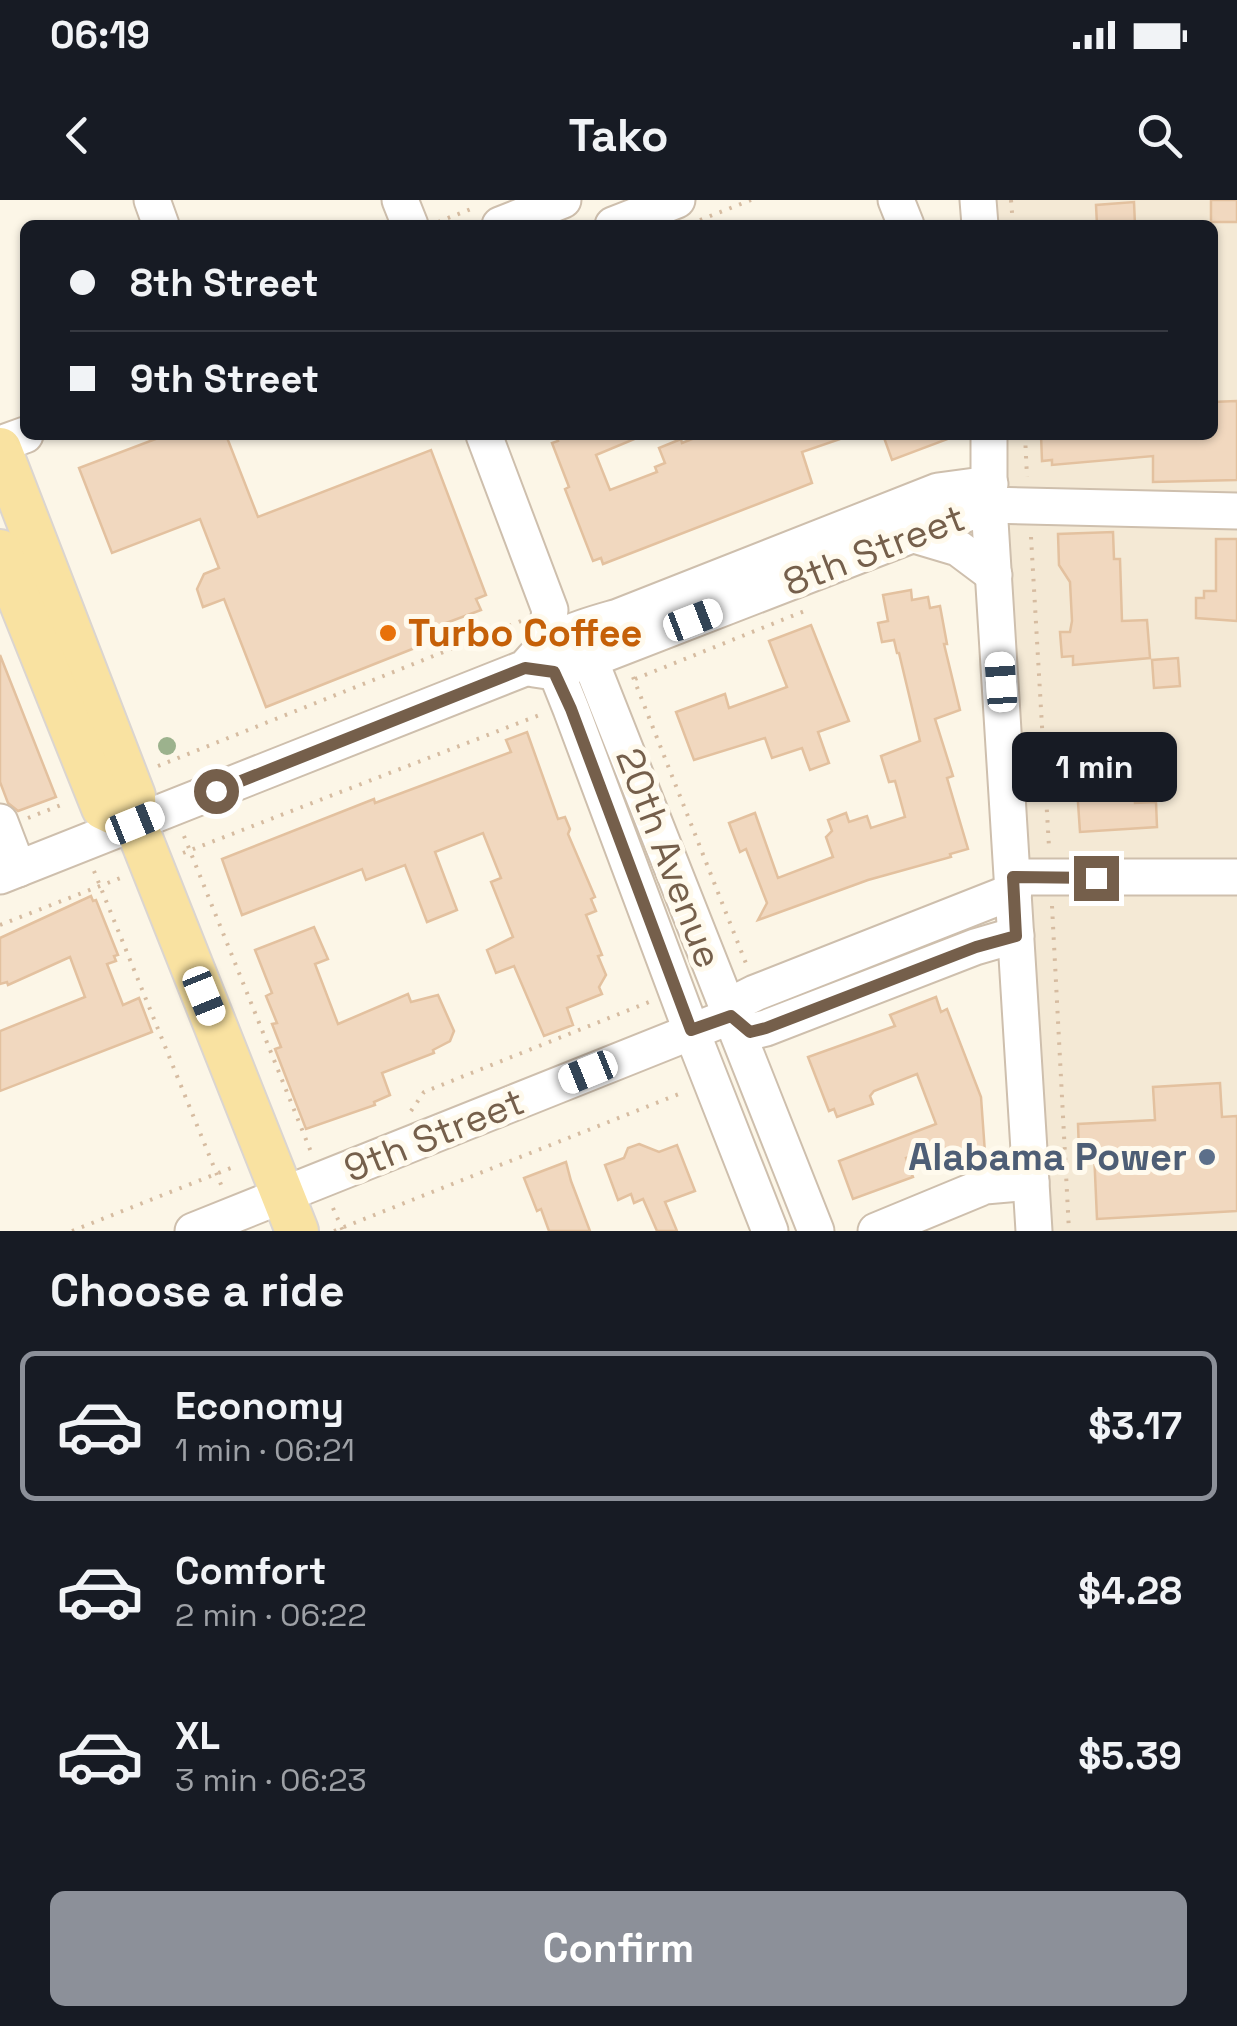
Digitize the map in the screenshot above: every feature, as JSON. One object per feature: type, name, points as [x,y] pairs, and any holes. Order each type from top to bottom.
[{"type":"main road","points":[[0,447],[143,772],[134,796],[154,816],[171,858],[267,1154],[290,1213]]},
{"type":"main road","points":[[0,552],[103,808],[154,816]]},
{"type":"street","points":[[489,216],[563,200]]},
{"type":"street","points":[[627,220],[677,200]]},
{"type":"street","name":"20th Avenue","points":[[486,440],[574,651],[604,691],[816,1231]]},
{"type":"street","points":[[989,440],[1034,1231]]},
{"type":"street","name":"8th Street","points":[[9,873],[574,651],[938,491],[990,495],[1029,508],[1237,511]]},
{"type":"street","name":"8th Street","points":[[574,651],[911,534],[990,495]]},
{"type":"street","name":"8th Street","points":[[911,534],[958,548],[994,575]]},
{"type":"street","name":"20th Avenue","points":[[574,651],[569,704],[770,1231]]},
{"type":"street","points":[[1,825],[9,873]]},
{"type":"street","name":"9th Street","points":[[192,1231],[233,1215],[290,1213],[322,1180],[731,1016],[738,1001],[1014,884],[1050,877],[1237,877]]},
{"type":"street","points":[[731,1016],[750,1032],[766,1028],[976,947],[1016,936]]},
{"type":"street","points":[[876,1231],[985,1186],[1031,1182]]},
{"type":"path","points":[[701,220],[751,200]]},
{"type":"path","points":[[460,220],[489,216]]},
{"type":"path","points":[[1025,440],[1069,1231]]},
{"type":"path","points":[[342,1229],[306,1138],[171,858],[154,816],[143,772],[574,651],[809,609]]},
{"type":"path","points":[[574,651],[752,979]]},
{"type":"path","points":[[0,925],[569,704]]},
{"type":"path","points":[[1,825],[66,803],[233,1215]]},
{"type":"path","points":[[334,1231],[711,1082]]},
{"type":"path","points":[[72,1231],[306,1138]]},
{"type":"shaded area","points":[[981,200],[1237,200],[1237,1231],[1046,1231],[995,440],[1218,440],[1218,220],[982,220]]},
{"type":"building","points":[[1211,200],[1237,200],[1237,222],[1211,220]]},
{"type":"building","points":[[1134,202],[1135,220],[1097,220],[1096,205]]},
{"type":"building","points":[[1237,401],[1237,480],[1153,482],[1153,456],[1052,465],[1052,460],[1042,461],[1041,440],[1218,440],[1218,402]]},
{"type":"building","points":[[153,440],[228,440],[258,517],[431,450],[486,595],[476,599],[481,610],[430,629],[435,640],[266,707],[224,599],[203,607],[197,589],[204,574],[219,568],[200,519],[112,553],[79,468]]},
{"type":"building","points":[[632,440],[596,455],[610,490],[657,472],[655,467],[665,463],[659,448],[679,440],[837,440],[802,452],[812,483],[603,564],[601,558],[593,561],[565,489],[569,487],[552,443]]},
{"type":"building","points":[[885,440],[945,440],[892,460]]},
{"type":"building","points":[[1113,532],[1114,559],[1120,559],[1122,621],[1147,620],[1150,658],[1073,665],[1073,656],[1062,657],[1060,632],[1070,632],[1072,621],[1070,582],[1059,565],[1058,534]]},
{"type":"building","points":[[1216,539],[1237,539],[1237,621],[1196,618],[1196,598],[1204,598],[1204,591],[1216,591]]},
{"type":"building","points":[[911,590],[912,600],[928,597],[930,608],[940,606],[944,644],[960,710],[935,719],[953,776],[947,778],[968,849],[758,920],[767,903],[746,849],[740,852],[729,823],[755,813],[778,878],[833,857],[826,837],[832,831],[828,820],[846,813],[849,822],[867,816],[871,828],[905,817],[895,781],[889,782],[881,756],[920,741],[899,653],[894,640],[882,642],[878,623],[888,621],[883,595]]},
{"type":"building","points":[[811,625],[849,721],[818,732],[829,763],[810,770],[802,748],[772,758],[765,738],[694,760],[676,712],[725,694],[729,708],[787,687],[769,641]]},
{"type":"building","points":[[0,655],[56,797],[18,811],[8,803],[0,782]]},
{"type":"building","points":[[1178,658],[1180,686],[1154,688],[1152,660]]},
{"type":"building","points":[[527,732],[558,819],[565,817],[568,834],[595,897],[591,899],[596,911],[586,915],[606,975],[599,987],[602,994],[567,1008],[573,1025],[544,1036],[514,966],[496,973],[487,950],[513,937],[491,882],[501,878],[483,833],[435,852],[457,910],[427,922],[405,865],[366,880],[362,869],[242,915],[222,859],[374,799],[375,803],[511,752],[506,740]]},
{"type":"building","points":[[1134,785],[1135,803],[1156,802],[1157,827],[1080,832],[1077,788]]},
{"type":"building","points":[[91,896],[118,955],[114,956],[116,961],[107,964],[123,1005],[139,998],[152,1032],[0,1091],[0,1031],[85,997],[70,957],[8,985],[0,984],[0,938]]},
{"type":"building","points":[[314,927],[328,959],[315,964],[338,1024],[408,994],[411,1002],[438,995],[454,1031],[450,1041],[434,1053],[382,1073],[390,1095],[374,1102],[375,1105],[306,1129],[275,1049],[281,1047],[272,1024],[277,1023],[266,996],[272,993],[255,950]]},
{"type":"building","points":[[936,997],[941,1012],[947,1009],[981,1097],[985,1153],[951,1165],[943,1144],[906,1158],[913,1177],[853,1199],[839,1161],[936,1124],[917,1074],[874,1091],[870,1096],[873,1104],[837,1117],[834,1109],[829,1111],[808,1057],[895,1026],[890,1015]]},
{"type":"building","points":[[1220,1083],[1222,1117],[1237,1116],[1237,1211],[1097,1219],[1094,1151],[1079,1152],[1078,1124],[1155,1120],[1153,1087]]},
{"type":"building","points":[[639,1144],[659,1152],[677,1145],[695,1191],[665,1202],[677,1231],[657,1231],[643,1199],[634,1203],[631,1194],[618,1200],[605,1165],[624,1158],[628,1148]]},
{"type":"building","points":[[566,1162],[590,1231],[549,1231],[524,1178]]},
{"type":"place","name":"Turbo Coffee","points":[[388,633]]},
{"type":"place","name":"Alabama Power","points":[[1207,1157]]},
{"type":"route","points":[[216,791],[525,668],[554,672],[691,1030],[731,1016],[750,1032],[766,1028],[976,947],[1016,936],[1013,877],[1096,878]]}]
